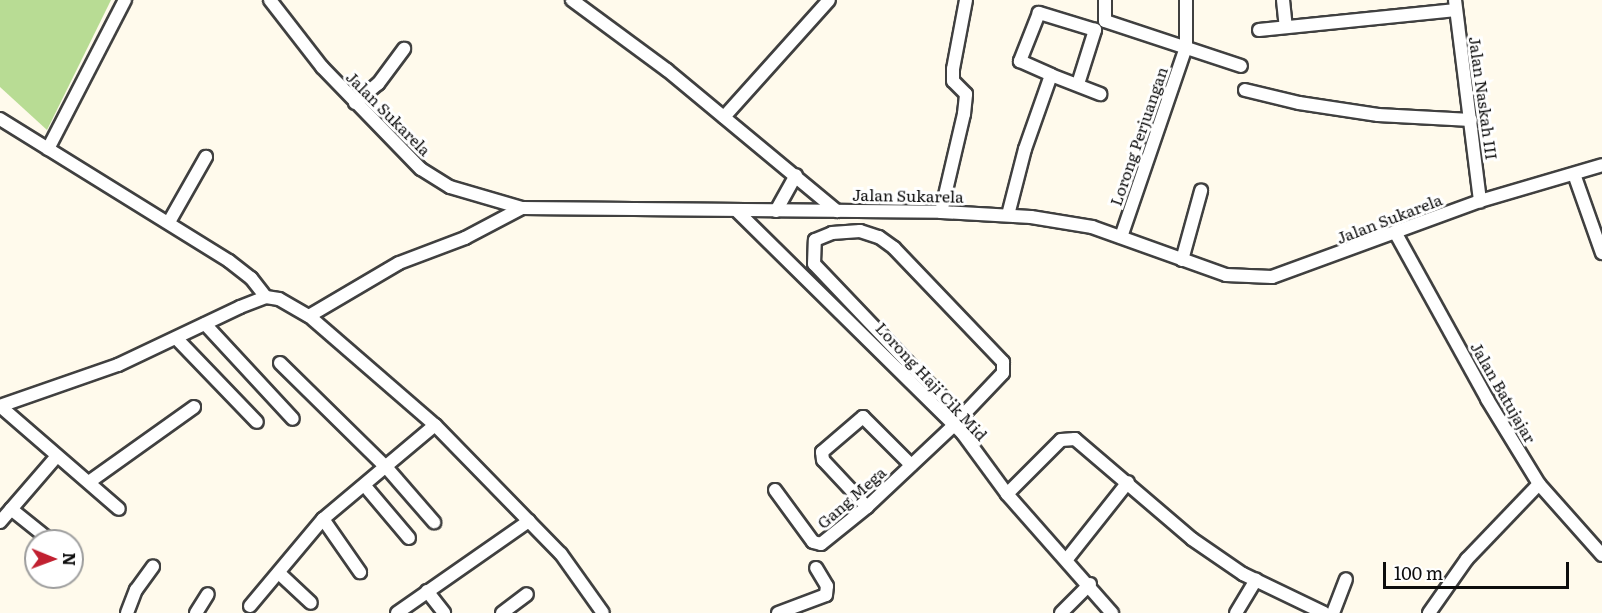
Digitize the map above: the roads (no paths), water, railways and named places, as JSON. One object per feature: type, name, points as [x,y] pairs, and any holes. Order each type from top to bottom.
[{"type":"street","points":[[48,149],[125,0]]},
{"type":"street","name":"Jalan Sukarela","points":[[271,0],[322,67],[395,146],[434,178],[471,194],[522,208],[941,212],[1008,215],[1067,222],[1121,237],[1226,275],[1272,277],[1480,201],[1602,165]]},
{"type":"street","points":[[572,0],[724,117],[837,211]]},
{"type":"street","points":[[724,117],[829,0]]},
{"type":"street","points":[[941,212],[964,114],[966,94],[953,81],[953,69],[966,0]]},
{"type":"street","points":[[1105,0],[1103,21],[1241,66]]},
{"type":"street","points":[[1182,0],[1183,46]]},
{"type":"street","points":[[1183,46],[1186,0]]},
{"type":"street","points":[[1283,0],[1286,27]]},
{"type":"street","points":[[1404,0],[1405,14]]},
{"type":"street","points":[[1259,30],[1405,14],[1455,5]]},
{"type":"street","name":"Jalan Naskah III","points":[[1455,5],[1480,201]]},
{"type":"street","points":[[1078,84],[1095,30],[1040,13],[1020,60],[1101,94]]},
{"type":"street","name":"Lorong Perjuangan","points":[[1121,237],[1183,46]]},
{"type":"street","points":[[355,103],[378,84],[404,49]]},
{"type":"street","points":[[1008,215],[1025,149],[1052,75]]},
{"type":"street","points":[[1245,90],[1299,103],[1378,115],[1471,120]]},
{"type":"street","points":[[0,119],[169,222],[240,269],[266,297]]},
{"type":"street","points":[[169,222],[206,157]]},
{"type":"street","points":[[1574,174],[1602,253]]},
{"type":"street","points":[[776,211],[796,175]]},
{"type":"street","points":[[1182,260],[1201,191]]},
{"type":"street","points":[[309,316],[399,263],[465,238],[522,208]]},
{"type":"street","name":"Lorong Haji Cik Mid","points":[[737,211],[954,424],[1007,494],[1090,584],[1112,613]]},
{"type":"street","points":[[860,231],[861,211]]},
{"type":"street","points":[[860,231],[879,237],[894,248],[1003,362],[1003,373],[966,412],[958,412],[814,264],[815,240],[832,233],[860,231]]},
{"type":"street","name":"Jalan Batujajar","points":[[1395,232],[1487,399],[1539,484],[1602,555]]},
{"type":"street","points":[[119,508],[0,406],[118,365],[266,297],[279,299],[309,316],[435,424],[561,554],[603,613]]},
{"type":"street","points":[[205,324],[293,419]]},
{"type":"street","points":[[177,339],[257,422]]},
{"type":"street","points":[[280,363],[387,468],[434,522]]},
{"type":"street","points":[[89,482],[194,406]]},
{"type":"street","points":[[867,507],[823,460],[822,452],[863,417],[911,465]]},
{"type":"street","points":[[250,606],[280,574],[323,519],[387,468],[435,424]]},
{"type":"street","name":"Gang Mega","points":[[775,490],[815,544],[824,542],[867,507],[954,424]]},
{"type":"street","points":[[1007,494],[1068,437],[1075,439],[1192,539],[1256,580],[1324,613]]},
{"type":"street","points":[[0,522],[57,456]]},
{"type":"street","points":[[1066,559],[1128,482]]},
{"type":"street","points":[[1429,613],[1467,559],[1539,484]]},
{"type":"street","points":[[365,486],[409,538]]},
{"type":"street","points":[[11,509],[36,529]]},
{"type":"street","points":[[323,519],[360,572]]},
{"type":"street","points":[[397,613],[529,521]]},
{"type":"street","points":[[127,613],[136,590],[153,567]]},
{"type":"street","points":[[778,613],[826,595],[827,586],[816,568]]},
{"type":"street","points":[[280,574],[311,603]]},
{"type":"street","points":[[1333,613],[1346,579]]},
{"type":"street","points":[[1236,613],[1256,580]]},
{"type":"street","points":[[1061,613],[1090,584]]},
{"type":"street","points":[[427,591],[444,613]]},
{"type":"street","points":[[196,613],[208,594]]},
{"type":"street","points":[[502,613],[527,594]]}]
